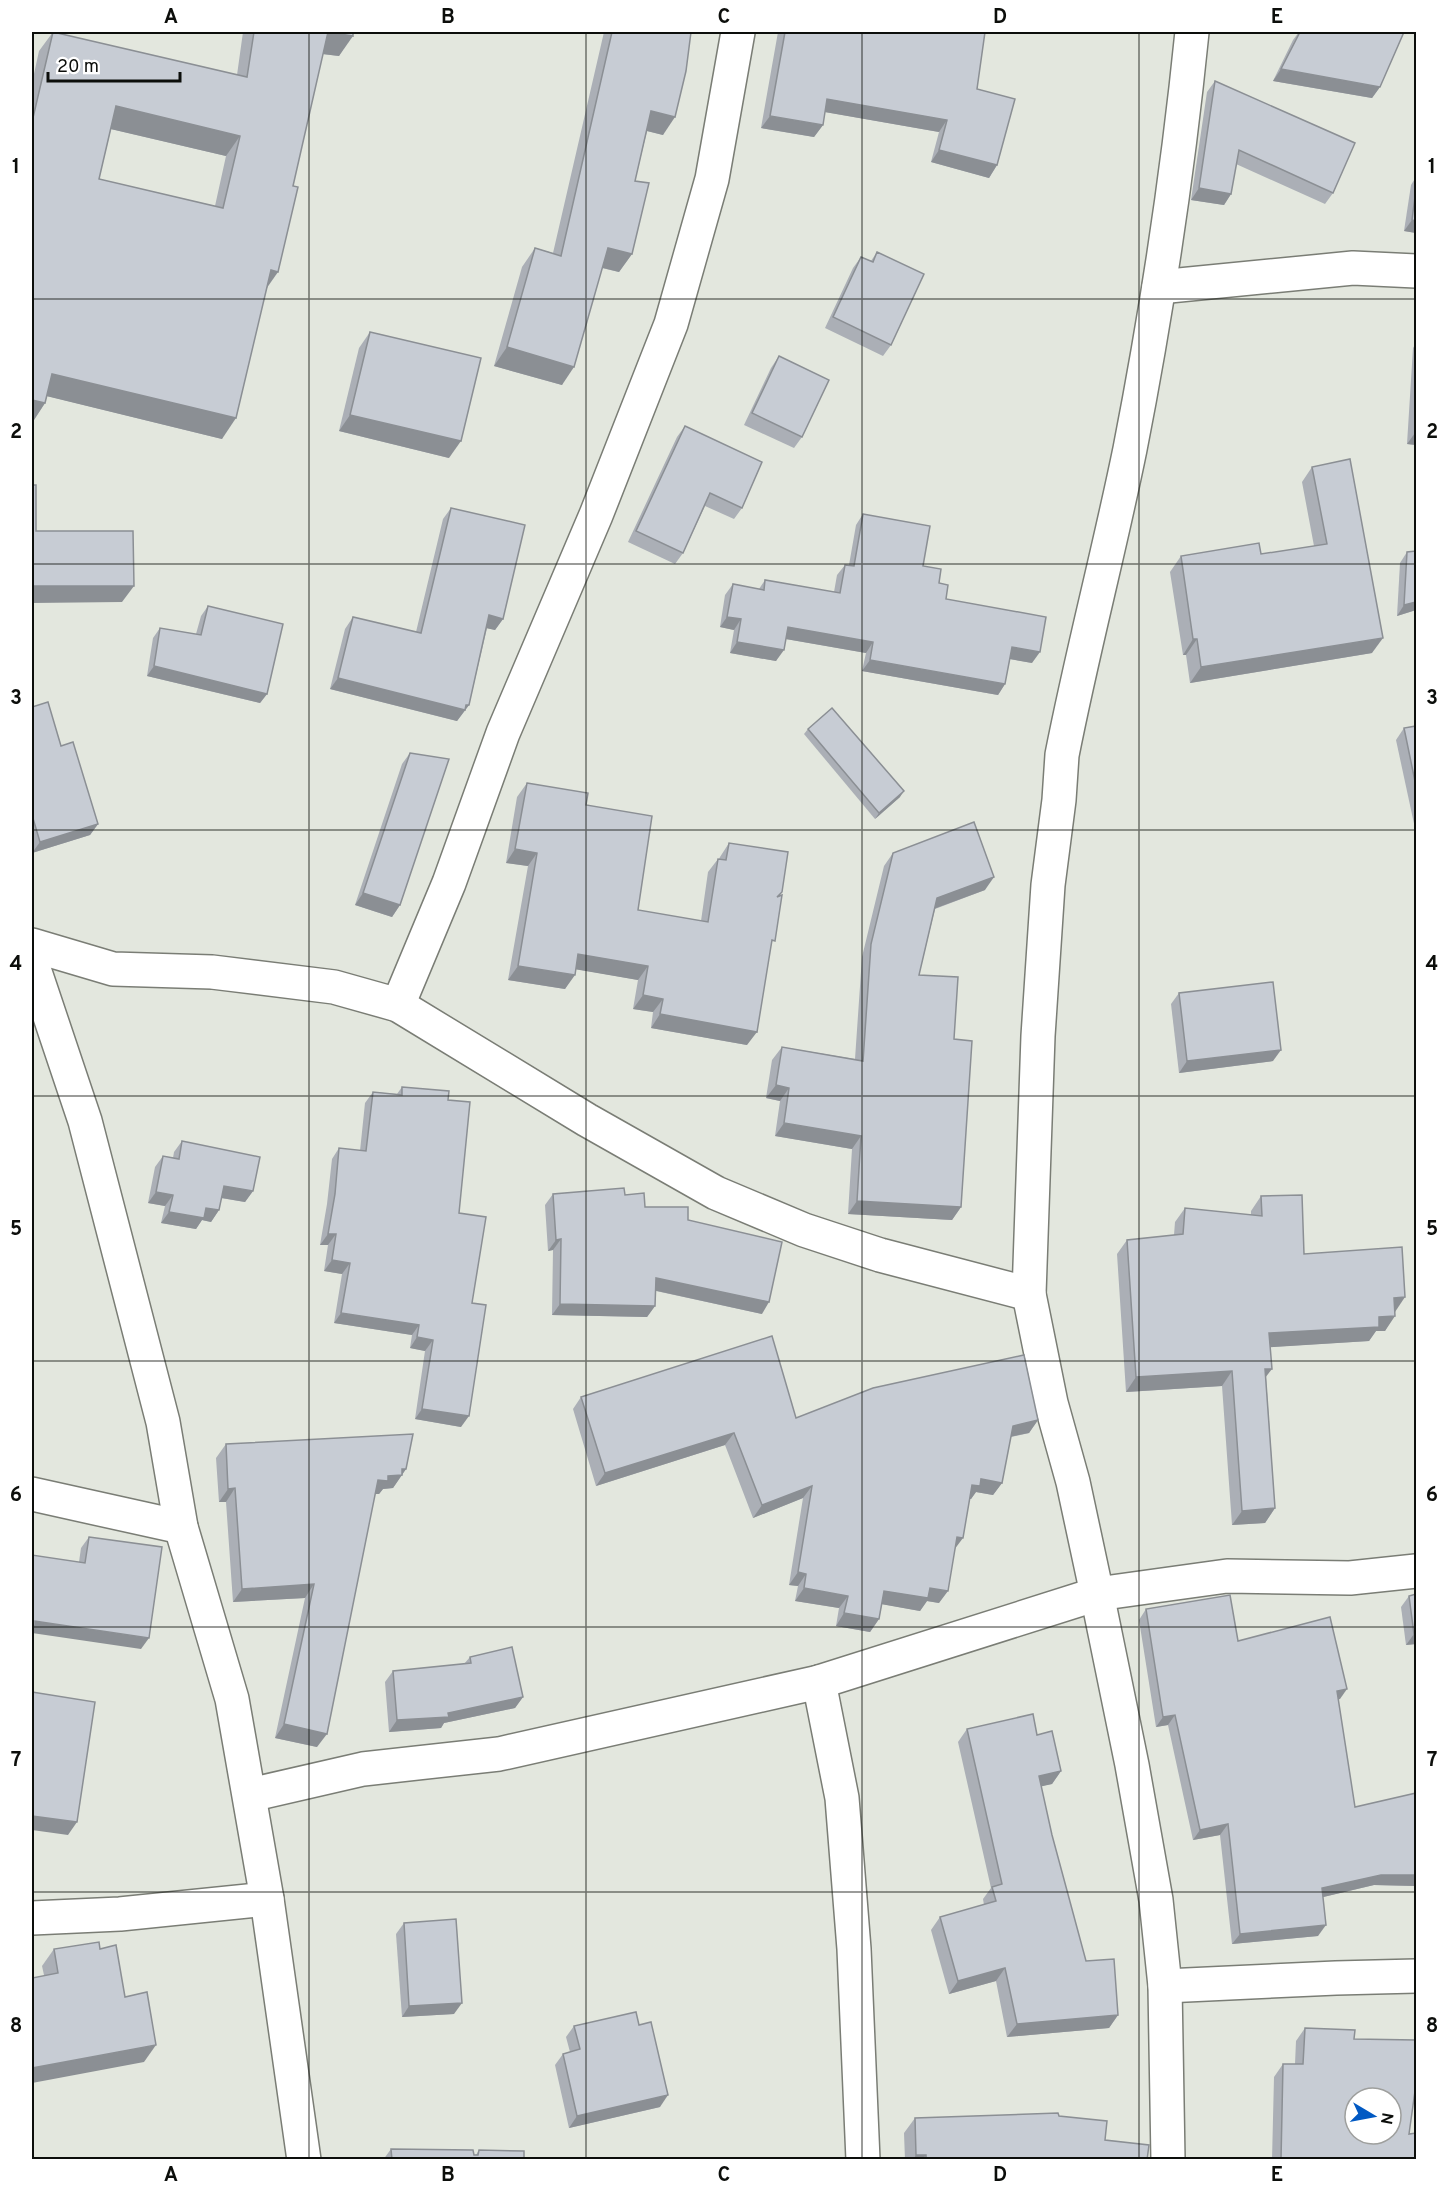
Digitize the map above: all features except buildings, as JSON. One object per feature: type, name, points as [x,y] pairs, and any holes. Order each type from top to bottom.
[{"type":"street","points":[[398,1005],[449,883],[503,733],[596,515],[671,324],[712,179],[738,32]]},
{"type":"street","points":[[1168,2160],[1165,1986],[1152,1878],[1132,1765],[1073,1482],[1052,1402],[1029,1294],[1038,1036],[1048,885],[1059,800],[1062,755],[1130,449],[1159,287],[1184,110],[1192,32]]},
{"type":"street","points":[[1159,287],[1353,268],[1416,271]]},
{"type":"street","points":[[32,945],[113,969],[212,972],[334,987],[398,1005],[587,1120],[716,1193],[804,1230],[858,1248],[1029,1294]]},
{"type":"street","points":[[32,963],[85,1121],[163,1422],[181,1527],[232,1699],[267,1899],[304,2160]]},
{"type":"street","points":[[32,1494],[181,1527]]},
{"type":"street","points":[[250,1795],[363,1769],[499,1754],[819,1682],[1096,1594],[1227,1576],[1350,1578],[1416,1571]]},
{"type":"street","points":[[819,1682],[843,1810],[854,1949],[862,2160]]},
{"type":"street","points":[[32,1917],[120,1914],[267,1899]]},
{"type":"street","points":[[1165,1986],[1416,1976]]}]
